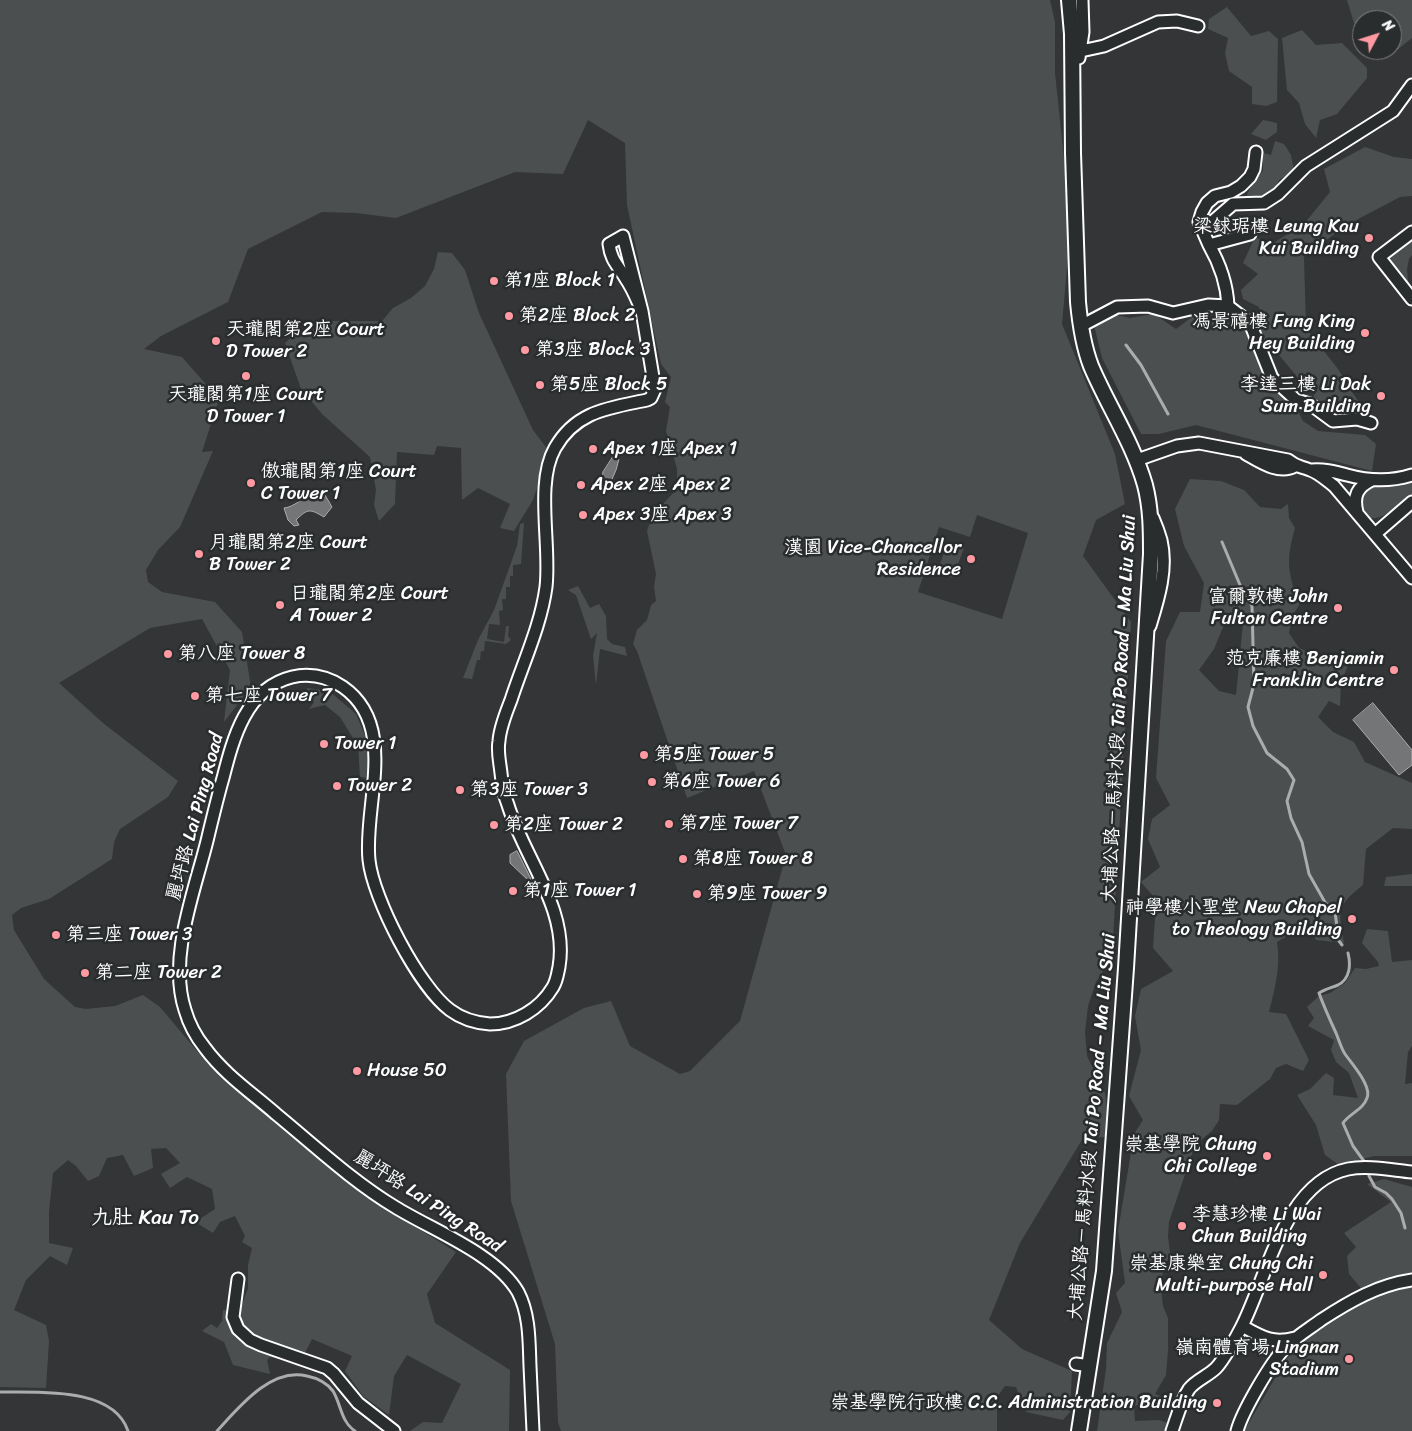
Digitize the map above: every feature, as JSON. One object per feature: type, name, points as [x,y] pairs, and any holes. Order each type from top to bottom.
[{"type":"main road","name":"大埔公路－馬料水段 Tai Po Road – Ma Liu Shui","points":[[1069,0],[1080,326],[1091,366],[1137,460],[1150,512],[1151,554],[1104,1271],[1083,1365],[1078,1431]]},
{"type":"street","points":[[1073,78],[1081,51],[1082,0]]},
{"type":"street","points":[[1081,51],[1104,46],[1158,22],[1176,22],[1198,26]]},
{"type":"street","points":[[1204,230],[1233,204],[1264,203],[1278,194],[1306,166],[1393,110],[1412,85]]},
{"type":"street","points":[[1228,306],[1227,289],[1217,258],[1199,222],[1207,203],[1215,196],[1231,192],[1241,186],[1250,177],[1254,169],[1256,152]]},
{"type":"street","points":[[1412,232],[1379,257],[1412,299]]},
{"type":"street","points":[[1209,245],[1250,234]]},
{"type":"street","name":"麗坪路 Lai Ping Road","points":[[533,1431],[528,1324],[521,1298],[513,1286],[502,1273],[484,1258],[400,1210],[360,1183],[221,1067],[199,1041],[188,1020],[180,986],[179,962],[186,924],[226,765],[240,724],[250,706],[271,686],[288,678],[305,675],[323,678],[338,684],[358,700],[367,715],[375,753],[368,838],[369,864],[376,890],[389,920],[418,972],[432,992],[450,1010],[468,1020],[497,1024],[510,1022],[523,1016],[535,1007],[556,984],[561,955],[560,938],[549,896],[509,809],[502,782],[498,746],[502,725],[540,615],[546,589],[548,557],[545,491],[547,468],[555,448],[578,422],[597,411],[647,400],[656,389],[642,311],[623,236],[609,244],[610,253],[614,263],[626,278],[642,311]]},
{"type":"street","points":[[1080,326],[1117,307],[1148,306],[1173,313],[1208,305],[1228,306],[1250,324],[1272,378],[1296,400],[1310,404],[1333,421],[1357,419],[1370,424]]},
{"type":"street","points":[[1137,460],[1177,446],[1199,443],[1288,460],[1295,466],[1322,476],[1334,486],[1412,578]]},
{"type":"street","points":[[1310,470],[1330,470],[1372,480],[1393,480],[1412,475]]},
{"type":"street","points":[[1356,512],[1354,504],[1358,489],[1363,484],[1372,480]]},
{"type":"street","points":[[1375,534],[1412,502]]},
{"type":"street","points":[[1172,1431],[1190,1388],[1217,1367],[1242,1326],[1280,1235],[1291,1216],[1314,1187],[1333,1174],[1347,1169],[1374,1168],[1412,1172]]},
{"type":"street","points":[[238,1279],[233,1317],[238,1329],[250,1340],[260,1345],[326,1368],[334,1374],[358,1403],[394,1431]]},
{"type":"street","points":[[1236,1431],[1274,1361],[1295,1338],[1367,1293],[1412,1280]]},
{"type":"street","points":[[1242,1326],[1268,1340],[1295,1338]]},
{"type":"street","points":[[1268,1340],[1274,1350],[1274,1361]]},
{"type":"shaded area","points":[[0,0],[1050,0],[1055,22],[1055,73],[1068,195],[1068,257],[1062,324],[1115,454],[1125,504],[1096,520],[1083,556],[1131,622],[1112,957],[1096,982],[1088,1006],[1085,1032],[1087,1056],[1105,1093],[1107,1107],[1105,1137],[1083,1138],[1020,1243],[989,1320],[1022,1349],[1072,1371],[1070,1412],[1063,1420],[1026,1412],[1016,1387],[1005,1386],[997,1397],[997,1431],[561,1431],[558,1422],[555,1344],[511,1201],[506,1074],[524,1041],[584,1008],[611,1001],[630,1046],[680,1074],[690,1071],[740,1021],[786,855],[754,771],[687,798],[633,644],[637,630],[647,620],[651,605],[656,601],[654,587],[656,574],[647,531],[652,516],[674,492],[677,481],[677,469],[666,431],[670,407],[665,402],[671,377],[661,364],[627,205],[625,143],[588,120],[563,174],[515,172],[396,218],[356,213],[322,212],[248,249],[228,302],[161,336],[144,349],[182,357],[219,399],[202,452],[213,451],[180,527],[158,550],[146,570],[148,582],[162,592],[215,602],[242,632],[251,687],[224,722],[230,670],[202,619],[150,628],[59,683],[103,723],[178,781],[168,797],[120,829],[114,842],[112,859],[49,899],[21,908],[12,915],[14,930],[44,979],[75,1007],[86,1009],[115,1006],[143,995],[160,1007],[208,1064],[300,1142],[377,1203],[456,1252],[427,1294],[435,1323],[510,1370],[509,1431],[410,1431],[423,1422],[442,1423],[461,1384],[407,1355],[394,1376],[389,1415],[363,1396],[345,1371],[352,1356],[312,1339],[305,1353],[303,1364],[270,1357],[267,1360],[270,1374],[233,1365],[224,1342],[202,1331],[211,1324],[217,1328],[222,1321],[223,1310],[240,1311],[248,1288],[248,1265],[252,1248],[242,1242],[245,1236],[235,1216],[220,1222],[213,1233],[195,1222],[215,1209],[212,1189],[187,1177],[170,1188],[161,1174],[180,1163],[166,1148],[151,1149],[153,1168],[134,1176],[123,1155],[107,1158],[99,1176],[88,1181],[76,1166],[68,1160],[53,1173],[49,1212],[49,1243],[73,1248],[67,1265],[50,1256],[26,1280],[14,1310],[46,1325],[49,1341],[46,1388],[0,1387]],"holes":[[[977,515],[1028,533],[1002,619],[918,592],[939,527],[970,537]]]},
{"type":"shaded area","points":[[1347,0],[1412,0],[1412,38],[1402,46],[1402,10],[1352,10],[1352,16]]},
{"type":"shaded area","points":[[1227,7],[1251,36],[1269,31],[1278,39],[1277,102],[1266,106],[1252,104],[1252,87],[1229,71],[1225,53],[1228,38],[1208,29],[1209,19]]},
{"type":"shaded area","points":[[1302,30],[1316,45],[1342,43],[1352,53],[1352,60],[1359,60],[1367,68],[1367,78],[1337,114],[1320,120],[1316,138],[1305,124],[1299,103],[1287,90],[1282,38]]},
{"type":"shaded area","points":[[1263,120],[1277,123],[1277,132],[1266,140],[1251,134]]},
{"type":"shaded area","points":[[1275,141],[1284,144],[1291,155],[1294,171],[1279,180],[1273,194],[1258,201],[1246,197],[1253,182],[1263,171],[1263,153],[1271,155]]},
{"type":"shaded area","points":[[1365,147],[1394,157],[1412,159],[1412,196],[1400,197],[1345,226],[1304,257],[1306,328],[1338,369],[1356,398],[1380,424],[1346,405],[1335,416],[1323,408],[1313,397],[1318,388],[1307,373],[1299,379],[1259,331],[1259,307],[1243,299],[1241,290],[1258,274],[1243,263],[1255,237],[1270,245],[1304,224],[1330,192],[1324,169]]},
{"type":"shaded area","points":[[1412,238],[1412,255],[1407,269],[1409,290],[1386,259]]},
{"type":"shaded area","points":[[438,252],[452,253],[465,270],[479,313],[533,430],[549,451],[533,500],[514,531],[500,528],[510,504],[478,488],[462,500],[461,448],[437,446],[434,455],[397,452],[395,504],[379,521],[374,505],[376,490],[370,457],[322,414],[301,389],[285,343],[300,330],[325,321],[382,321],[393,308],[411,298],[425,286],[434,269]]},
{"type":"shaded area","points":[[1112,314],[1130,318],[1154,314],[1176,329],[1192,317],[1242,325],[1251,334],[1257,357],[1283,382],[1303,421],[1318,431],[1365,435],[1376,444],[1372,471],[1196,425],[1159,434],[1141,434],[1102,358],[1094,325]]},
{"type":"shaded area","points":[[613,457],[619,459],[606,493],[600,491],[603,472]]},
{"type":"shaded area","points":[[1190,479],[1221,481],[1244,490],[1260,507],[1281,509],[1288,504],[1289,518],[1295,528],[1289,558],[1290,575],[1300,604],[1292,616],[1289,633],[1299,648],[1312,654],[1352,657],[1341,682],[1340,706],[1329,701],[1318,717],[1333,732],[1354,742],[1365,762],[1412,783],[1412,829],[1393,828],[1366,849],[1363,885],[1354,892],[1341,910],[1340,916],[1344,943],[1316,940],[1308,919],[1299,922],[1291,934],[1277,942],[1278,968],[1269,1012],[1286,1014],[1309,1060],[1303,1071],[1286,1064],[1276,1068],[1270,1079],[1237,1105],[1220,1104],[1219,1120],[1212,1131],[1195,1145],[1169,1222],[1170,1253],[1160,1282],[1163,1306],[1168,1318],[1168,1351],[1166,1375],[1155,1394],[1163,1397],[1164,1410],[1153,1402],[1134,1406],[1135,1421],[1159,1420],[1168,1423],[1165,1431],[1097,1431],[1106,1369],[1107,1343],[1122,1312],[1116,1293],[1125,1283],[1118,1231],[1134,1134],[1143,1120],[1129,1096],[1141,1050],[1135,1016],[1141,989],[1173,971],[1153,948],[1155,918],[1159,903],[1141,882],[1160,867],[1148,839],[1152,819],[1170,805],[1156,778],[1166,641],[1180,612],[1200,612],[1204,583],[1184,546],[1175,509]],"holes":[[[1226,620],[1243,623],[1236,695],[1219,691],[1199,670],[1214,649]]]},
{"type":"shaded area","points":[[1412,479],[1412,496],[1397,508],[1380,517],[1372,518],[1366,516],[1362,508],[1360,495],[1370,485],[1388,485]]},
{"type":"shaded area","points":[[313,494],[325,495],[332,507],[324,517],[312,511],[303,513],[296,520],[299,525],[294,526],[288,520],[284,508],[313,497]]},
{"type":"shaded area","points":[[524,523],[521,564],[513,565],[510,587],[506,587],[506,599],[502,599],[503,610],[499,611],[500,625],[489,624],[487,639],[504,642],[506,626],[509,626],[508,636],[511,640],[506,644],[485,641],[484,651],[481,651],[480,660],[477,660],[472,679],[463,678],[478,640],[494,610],[517,546],[520,524]]},
{"type":"shaded area","points":[[948,542],[964,548],[953,578],[937,572]]},
{"type":"shaded area","points":[[578,586],[590,608],[599,604],[606,616],[607,639],[612,644],[625,647],[627,656],[600,649],[596,685],[593,656],[597,633],[591,639],[576,595],[568,590]]},
{"type":"shaded area","points":[[307,688],[329,691],[356,714],[369,745],[370,753],[366,778],[360,777],[358,746],[340,717],[325,705],[309,709],[314,702],[305,695]]},
{"type":"shaded area","points":[[1373,703],[1412,750],[1412,765],[1399,775],[1353,720]]},
{"type":"shaded area","points":[[517,851],[531,879],[529,881],[510,863],[510,855]]},
{"type":"shaded area","points":[[1412,874],[1412,886],[1384,886],[1386,877]]},
{"type":"shaded area","points":[[1367,929],[1388,931],[1392,962],[1412,960],[1412,1046],[1408,1052],[1405,1084],[1412,1083],[1412,1156],[1374,1156],[1339,1165],[1325,1155],[1316,1125],[1297,1095],[1310,1089],[1326,1073],[1334,1078],[1333,1095],[1358,1098],[1349,1073],[1336,1062],[1331,1050],[1334,1040],[1308,1026],[1314,1018],[1307,1007],[1319,996],[1330,993],[1345,983],[1355,968],[1366,969],[1379,966],[1378,962],[1362,943]]},
{"type":"shaded area","points":[[1384,1179],[1412,1187],[1412,1272],[1389,1277],[1361,1288],[1349,1274],[1347,1256],[1356,1247],[1344,1233],[1391,1202],[1367,1184]]},
{"type":"shaded area","name":"嶺南體育場 Lingnan Stadium","points":[[1412,1287],[1412,1431],[1244,1431],[1285,1361],[1299,1344],[1353,1307],[1388,1292]]},
{"type":"waterway","points":[[1126,345],[1141,365],[1168,414]]},
{"type":"waterway","points":[[1222,542],[1240,585],[1252,606],[1254,684],[1248,707],[1253,726],[1267,753],[1287,769],[1294,780],[1287,801],[1291,818],[1302,842],[1309,874],[1326,904],[1334,905],[1338,934]]},
{"type":"waterway","points":[[1339,941],[1342,945]]},
{"type":"waterway","points":[[1348,953],[1349,967],[1345,979],[1338,985],[1319,993],[1342,1049],[1367,1087],[1368,1093],[1365,1102],[1343,1123],[1353,1146],[1366,1164]]},
{"type":"waterway","points":[[1369,1176],[1375,1187],[1392,1199],[1401,1213],[1405,1228]]},
{"type":"waterway","points":[[217,1431],[257,1391],[281,1377],[294,1375],[314,1378],[327,1385],[336,1396],[347,1423],[355,1431]]},
{"type":"waterway","points":[[0,1392],[53,1393],[91,1399],[107,1406],[120,1416],[128,1431]]},
{"type":"place","name":"梁銶琚樓 Leung Kau Kui Building","points":[[1369,238]]},
{"type":"place","name":"第1座 Block 1","points":[[494,281]]},
{"type":"place","name":"第2座 Block 2","points":[[509,316]]},
{"type":"place","name":"馮景禧樓 Fung King Hey Building","points":[[1365,333]]},
{"type":"place","name":"天瓏閣第2座 Court D Tower 2","points":[[216,341]]},
{"type":"place","name":"第3座 Block 3","points":[[525,350]]},
{"type":"place","name":"天瓏閣第1座 Court D Tower 1","points":[[246,376]]},
{"type":"place","name":"第5座 Block 5","points":[[540,385]]},
{"type":"place","name":"李達三樓 Li Dak Sum Building","points":[[1381,396]]},
{"type":"place","name":"Apex 1座 Apex 1","points":[[593,449]]},
{"type":"place","name":"傲瓏閣第1座 Court C Tower 1","points":[[251,483]]},
{"type":"place","name":"Apex 2座 Apex 2","points":[[581,485]]},
{"type":"place","name":"Apex 3座 Apex 3","points":[[583,515]]},
{"type":"place","name":"月瓏閣第2座 Court B Tower 2","points":[[199,554]]},
{"type":"place","name":"漢園 Vice-Chancellor Residence","points":[[971,559]]},
{"type":"place","name":"日瓏閣第2座 Court A Tower 2","points":[[280,605]]},
{"type":"place","name":"富爾敦樓 John Fulton Centre","points":[[1338,608]]},
{"type":"place","name":"第八座 Tower 8","points":[[168,654]]},
{"type":"place","name":"范克廉樓 Benjamin Franklin Centre","points":[[1394,670]]},
{"type":"place","name":"第七座 Tower 7","points":[[195,696]]},
{"type":"place","name":"Tower 1","points":[[324,744]]},
{"type":"place","name":"第5座 Tower 5","points":[[644,755]]},
{"type":"place","name":"第6座 Tower 6","points":[[652,782]]},
{"type":"place","name":"Tower 2","points":[[337,786]]},
{"type":"place","name":"第3座 Tower 3","points":[[460,790]]},
{"type":"place","name":"第7座 Tower 7","points":[[669,824]]},
{"type":"place","name":"第2座 Tower 2","points":[[494,825]]},
{"type":"place","name":"第8座 Tower 8","points":[[683,859]]},
{"type":"place","name":"第1座 Tower 1","points":[[513,891]]},
{"type":"place","name":"第9座 Tower 9","points":[[697,894]]},
{"type":"place","name":"神學樓小聖堂 New Chapel to Theology Building","points":[[1352,919]]},
{"type":"place","name":"第三座 Tower 3","points":[[56,935]]},
{"type":"place","name":"第二座 Tower 2","points":[[85,973]]},
{"type":"place","name":"House 50","points":[[357,1071]]},
{"type":"place","name":"崇基學院 Chung Chi College","points":[[1267,1156]]},
{"type":"place","name":"李慧珍樓 Li Wai Chun Building","points":[[1182,1226]]},
{"type":"place","name":"崇基康樂室 Chung Chi Multi-purpose Hall","points":[[1323,1275]]},
{"type":"place","name":"嶺南體育場 Lingnan Stadium","points":[[1349,1359]]},
{"type":"place","name":"崇基學院行政樓 C.C. Administration Building","points":[[1217,1403]]},
{"type":"district","name":"九肚 Kau To","points":[[145,1219]]}]
